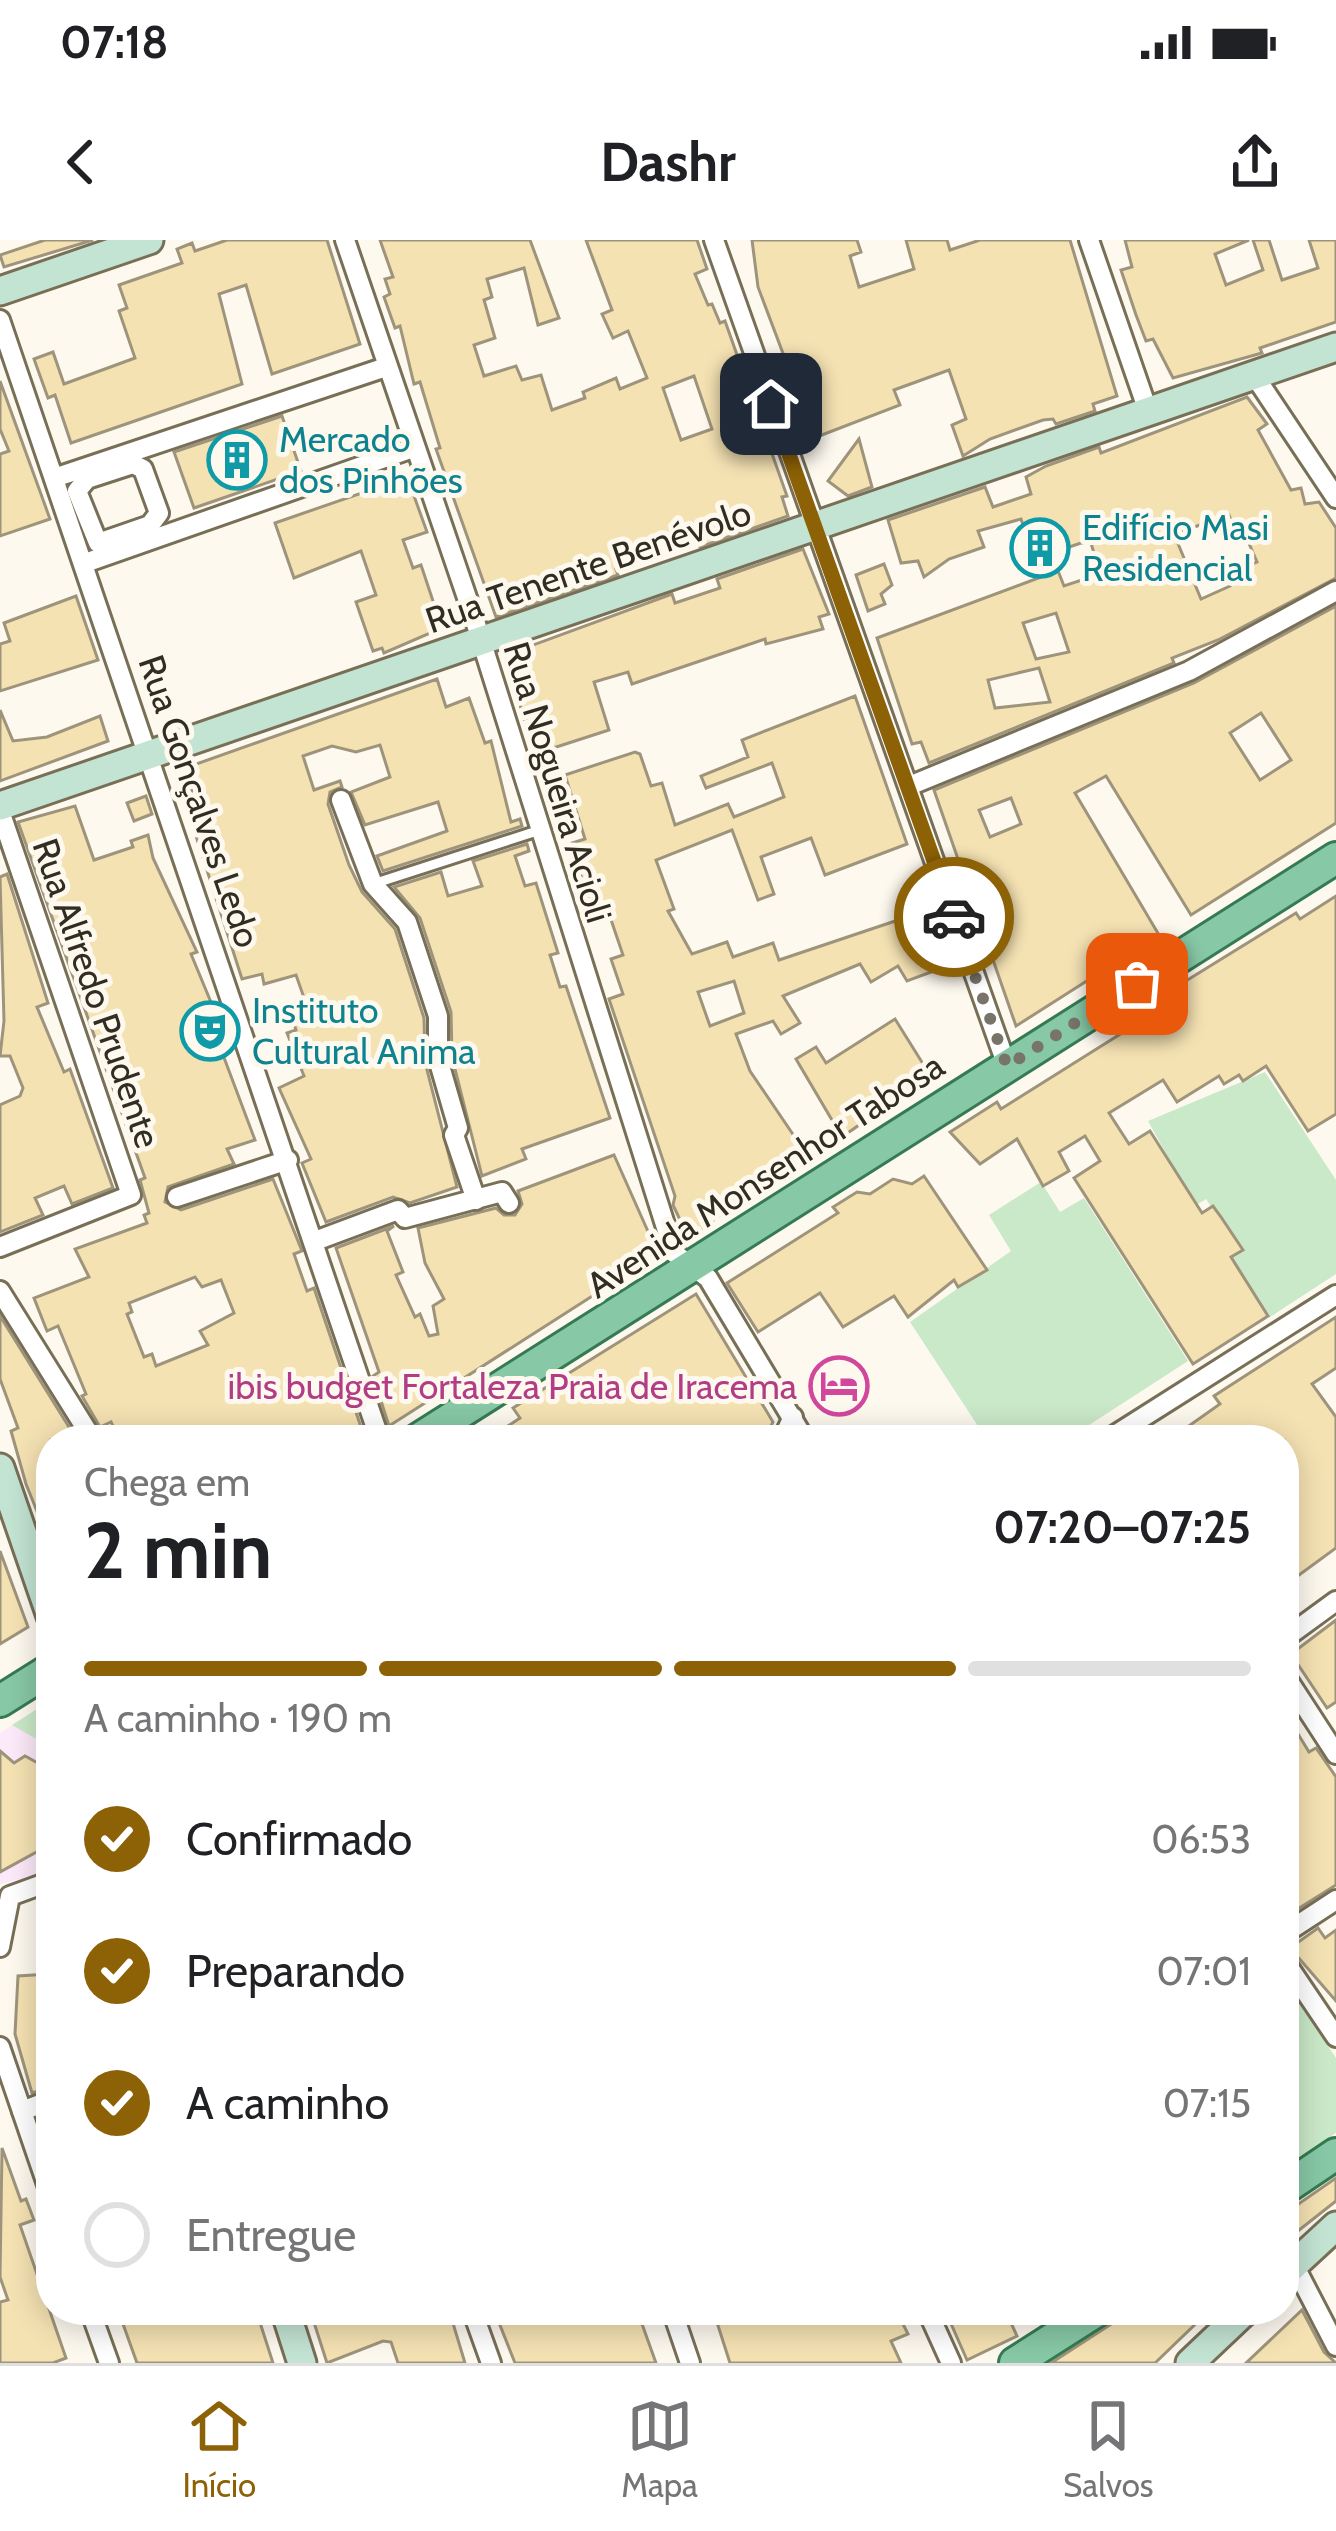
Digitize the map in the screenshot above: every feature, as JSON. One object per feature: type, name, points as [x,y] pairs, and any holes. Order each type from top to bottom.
[{"type":"main road","name":"Avenida Monsenhor Tabosa","points":[[441,1425],[1336,858]]},
{"type":"main road","points":[[0,1700],[36,1679]]},
{"type":"main road","points":[[1299,2179],[1336,2153]]},
{"type":"main road","points":[[1015,2363],[1069,2325]]},
{"type":"street","points":[[0,291],[149,240]]},
{"type":"street","name":"Rua Nogueira Acioli","points":[[345,240],[481,641],[537,831],[674,1253],[708,1278],[797,1425]]},
{"type":"street","points":[[714,240],[1007,1066]]},
{"type":"street","points":[[1089,240],[1148,411]]},
{"type":"street","name":"Rua Gonçalves Ledo","points":[[0,320],[375,1425]]},
{"type":"street","name":"Rua Tenente Benévolo","points":[[0,809],[1336,346]]},
{"type":"street","points":[[54,478],[386,367]]},
{"type":"street","points":[[1254,375],[1336,498]]},
{"type":"street","points":[[148,446],[177,531]]},
{"type":"street","points":[[85,563],[413,448]]},
{"type":"street","points":[[139,466],[159,513],[150,525],[98,543],[77,491],[80,484],[139,466]]},
{"type":"street","points":[[909,786],[1189,670],[1336,591]]},
{"type":"street","points":[[341,800],[373,884],[407,922],[432,997],[438,1059],[458,1128],[454,1135],[476,1200]]},
{"type":"street","name":"Rua Alfredo Prudente","points":[[0,809],[131,1197],[0,1247]]},
{"type":"street","points":[[177,1197],[288,1160]]},
{"type":"street","points":[[315,1241],[398,1210],[405,1218],[426,1216],[502,1192],[508,1203]]},
{"type":"street","points":[[0,1291],[84,1425]]},
{"type":"street","points":[[1136,1425],[1336,1295]]},
{"type":"street","points":[[789,1425],[793,1417]]},
{"type":"street","points":[[0,1468],[36,1572]]},
{"type":"street","points":[[1299,1628],[1336,1601]]},
{"type":"street","points":[[1299,1697],[1336,1754]]},
{"type":"street","points":[[0,1947],[10,1896],[36,1886]]},
{"type":"street","points":[[1299,1924],[1336,1900]]},
{"type":"street","points":[[1299,1981],[1334,2031]]},
{"type":"street","points":[[0,2047],[36,2152]]},
{"type":"street","points":[[22,2110],[36,2105]]},
{"type":"street","points":[[1299,2253],[1336,2226]]},
{"type":"street","points":[[1299,2268],[1336,2346]]},
{"type":"street","points":[[95,2325],[109,2363]]},
{"type":"street","points":[[290,2325],[302,2363]]},
{"type":"street","points":[[477,2325],[491,2363]]},
{"type":"street","points":[[678,2325],[690,2363]]},
{"type":"street","points":[[934,2325],[951,2363]]},
{"type":"street","points":[[1190,2363],[1230,2325]]},
{"type":"lane","points":[[373,884],[537,831]]},
{"type":"shaded area","points":[[36,1710],[36,1876],[0,1884],[0,1733]]},
{"type":"green space","points":[[1265,1072],[1336,1180],[1336,1274],[1270,1317],[1231,1257],[1240,1250],[1206,1199],[1195,1206],[1148,1121]]},
{"type":"green space","points":[[1041,1182],[1060,1212],[1084,1198],[1188,1361],[1089,1425],[977,1425],[910,1322],[1011,1251],[989,1215]]},
{"type":"green space","points":[[36,1710],[36,1739],[12,1725]]},
{"type":"green space","points":[[1299,2002],[1336,2058],[1336,2133],[1299,2157]]},
{"type":"building","points":[[45,240],[93,240],[4,267],[0,255]]},
{"type":"building","points":[[227,240],[327,240],[360,344],[272,374],[246,285],[219,294],[242,384],[71,443],[55,395],[48,398],[34,359],[53,352],[64,384],[135,358],[119,311],[127,308],[119,285],[182,263],[177,249],[192,243],[195,251]]},
{"type":"building","points":[[380,240],[530,240],[559,318],[538,325],[524,268],[487,279],[492,297],[484,300],[495,338],[474,345],[484,376],[516,366],[522,380],[541,375],[552,410],[585,398],[583,392],[616,378],[620,389],[647,378],[628,331],[613,338],[602,314],[612,310],[586,240],[697,240],[707,269],[695,274],[708,305],[712,304],[720,323],[725,321],[787,496],[782,497],[788,516],[700,547],[697,540],[639,560],[616,569],[618,575],[496,617],[436,449],[440,448],[420,382],[414,384],[400,326],[395,328],[384,297],[390,294],[385,279],[393,277]],"holes":[[[694,376],[712,429],[681,440],[663,388]]]},
{"type":"building","points":[[752,240],[857,240],[861,252],[850,256],[859,287],[914,269],[906,240],[947,240],[950,250],[980,240],[1070,240],[1117,396],[1093,404],[1095,411],[1056,424],[1053,419],[1043,420],[990,439],[963,456],[952,425],[966,419],[949,370],[894,390],[900,405],[814,438],[785,374],[790,372],[758,287]]},
{"type":"building","points":[[1125,240],[1249,240],[1215,254],[1226,285],[1263,270],[1253,240],[1269,240],[1282,280],[1318,268],[1309,240],[1336,240],[1336,322],[1260,348],[1262,353],[1173,378],[1153,339],[1146,341],[1136,315],[1121,270],[1132,267]]},
{"type":"building","points":[[0,381],[50,519],[0,536],[0,454],[9,451],[0,429]]},
{"type":"building","points":[[1247,397],[1267,424],[1258,430],[1291,490],[1301,488],[1305,504],[1319,502],[1336,528],[1336,578],[1218,640],[1172,658],[1174,663],[929,763],[921,742],[912,744],[877,638],[1041,577],[1021,519],[978,531],[984,547],[949,559],[924,577],[918,561],[901,563],[888,520],[985,487],[993,507],[1031,494],[1026,477],[1046,466],[1099,447],[1101,453]],"holes":[[[1229,515],[1233,526],[1240,523],[1257,562],[1226,575],[1230,586],[1201,599],[1174,534]],[[1091,543],[1100,574],[1064,586],[1051,553]],[[1056,613],[1069,652],[1036,659],[1023,623]],[[1039,668],[1050,702],[995,708],[988,680]]]},
{"type":"building","name":"Mercado dos Pinhões","points":[[282,416],[301,471],[194,508],[174,452]]},
{"type":"building","points":[[859,439],[872,487],[848,496],[828,481]]},
{"type":"building","points":[[402,479],[409,482],[427,532],[403,540],[413,568],[421,565],[442,628],[384,653],[382,648],[373,651],[356,602],[376,595],[361,551],[294,578],[275,523]]},
{"type":"building","points":[[803,549],[829,614],[819,617],[823,629],[766,644],[765,639],[632,684],[628,672],[594,682],[609,730],[547,750],[536,715],[524,719],[506,655],[672,594],[675,603],[720,588],[717,579]]},
{"type":"building","points":[[884,564],[892,585],[881,594],[885,604],[868,611],[856,575]]},
{"type":"building","points":[[76,596],[98,660],[0,691],[0,644],[10,641],[4,623]]},
{"type":"building","points":[[1336,606],[1336,823],[1191,915],[1106,776],[1075,793],[1159,935],[1016,1026],[934,790],[1194,683]],"holes":[[[1261,713],[1291,760],[1260,780],[1230,733]],[[1011,798],[1021,824],[990,837],[979,810]]]},
{"type":"building","points":[[437,679],[446,707],[469,698],[485,743],[491,741],[511,822],[520,819],[522,826],[383,871],[377,856],[447,831],[438,802],[365,825],[351,792],[390,777],[380,745],[356,752],[332,746],[303,756],[314,790],[340,781],[342,787],[330,792],[328,804],[349,865],[362,892],[395,929],[424,1018],[425,1062],[457,1187],[410,1203],[393,1197],[326,1222],[302,1163],[311,1159],[279,1088],[304,1076],[287,1033],[296,1030],[291,1014],[308,1009],[296,975],[264,984],[262,974],[242,979],[195,833],[203,830],[185,768]]},
{"type":"building","points":[[855,696],[907,844],[825,875],[811,838],[761,857],[774,894],[758,900],[732,830],[656,860],[674,909],[668,911],[692,954],[727,942],[733,957],[773,943],[779,960],[931,909],[950,965],[907,981],[898,966],[871,982],[860,964],[783,996],[800,1023],[781,1034],[773,1021],[736,1034],[750,1071],[809,1158],[778,1178],[774,1174],[689,1239],[673,1205],[675,1196],[609,999],[623,994],[611,959],[623,955],[606,905],[596,909],[591,895],[579,900],[573,879],[581,876],[572,843],[585,839],[565,775],[635,752],[640,754],[651,786],[662,783],[675,825],[728,804],[734,817],[784,797],[772,763],[706,788],[701,776],[748,757],[742,740]],"holes":[[[734,981],[744,1013],[710,1026],[698,992]]]},
{"type":"building","points":[[0,710],[13,741],[47,737],[100,716],[108,741],[0,781]]},
{"type":"building","points":[[146,796],[152,814],[134,821],[127,803]]},
{"type":"building","points":[[75,806],[94,860],[133,847],[131,841],[148,835],[153,858],[197,952],[191,954],[215,1012],[208,1015],[255,1140],[227,1149],[234,1164],[168,1187],[165,1202],[181,1210],[273,1179],[302,1251],[294,1254],[307,1291],[314,1288],[360,1425],[99,1425],[82,1396],[86,1394],[58,1326],[47,1331],[34,1298],[89,1277],[75,1249],[147,1223],[140,1180],[145,1178],[18,822]],"holes":[[[195,1277],[202,1287],[221,1280],[234,1313],[200,1331],[208,1345],[156,1366],[152,1354],[144,1357],[127,1314],[132,1312],[129,1303]]]},
{"type":"building","points":[[527,844],[529,851],[515,856],[525,886],[536,883],[558,953],[550,955],[560,987],[566,986],[610,1118],[522,1149],[526,1159],[482,1176],[452,1057],[451,1012],[420,918],[394,887],[441,872],[448,896],[482,886],[473,861]]},
{"type":"building","points":[[7,874],[48,1003],[37,1007],[64,1072],[70,1069],[113,1188],[72,1204],[64,1186],[35,1198],[43,1215],[0,1232],[0,1105],[20,1096],[23,1088],[10,1056],[0,1056],[4,1021],[0,877]]},
{"type":"building","points":[[1336,896],[1336,1114],[1308,1131],[1266,1066],[1243,1081],[1239,1075],[1224,1084],[1219,1076],[1177,1102],[1163,1080],[1109,1113],[1129,1144],[1150,1131],[1202,1213],[1213,1206],[1243,1250],[1231,1257],[1268,1316],[1193,1364],[1074,1178],[1100,1161],[1085,1136],[1059,1152],[1069,1171],[1043,1186],[1017,1139],[980,1164],[950,1132],[997,1102],[1001,1109],[1173,1001],[1168,992],[1296,913],[1300,919]]},
{"type":"building","points":[[895,1019],[930,1075],[842,1137],[796,1059],[816,1047],[826,1063]]},
{"type":"building","points":[[614,1155],[658,1254],[389,1425],[373,1376],[379,1372],[336,1248],[394,1226],[387,1231],[403,1272],[396,1275],[415,1317],[420,1314],[429,1336],[438,1334],[433,1306],[444,1299],[425,1263],[418,1228],[496,1208],[504,1215],[515,1215],[522,1204],[518,1191]]},
{"type":"building","points":[[924,1176],[987,1270],[958,1287],[954,1280],[908,1317],[894,1296],[843,1327],[820,1293],[758,1332],[727,1283],[838,1213],[833,1207],[857,1192],[870,1194],[893,1179],[912,1184]]},
{"type":"building","points":[[696,1294],[773,1422],[510,1425],[520,1418],[513,1408]]},
{"type":"building","points":[[0,1316],[68,1425],[36,1425],[36,1509],[11,1431],[18,1428],[0,1379]]},
{"type":"building","points":[[1336,1317],[1336,1368],[1312,1384],[1336,1417],[1336,1548],[1299,1575],[1299,1425],[1190,1425],[1220,1404],[1214,1396]]},
{"type":"building","points":[[0,1551],[28,1627],[0,1644]]},
{"type":"building","points":[[1336,1620],[1336,1702],[1327,1708],[1299,1666],[1299,1648]]},
{"type":"building","points":[[1299,1736],[1309,1752],[1316,1748],[1336,1777],[1336,1885],[1299,1908]]},
{"type":"building","points":[[0,1751],[14,1763],[25,1756],[36,1762],[36,1852],[0,1872]]},
{"type":"building","points":[[1318,1928],[1325,1938],[1336,1930],[1336,2001],[1299,1958],[1299,1942]]},
{"type":"building","points":[[36,1975],[36,2092],[32,2093],[15,2034],[18,1976]]},
{"type":"building","points":[[2,2148],[21,2201],[26,2199],[34,2220],[20,2225],[36,2271],[36,2325],[55,2325],[66,2358],[53,2363],[0,2363],[0,2302],[8,2300],[0,2277]]},
{"type":"building","points":[[1336,2178],[1336,2201],[1299,2230],[1299,2204]]},
{"type":"building","points":[[1302,2310],[1324,2352],[1336,2363],[1246,2363],[1286,2325],[1299,2325]]},
{"type":"building","points":[[123,2325],[261,2325],[273,2363],[137,2363]]},
{"type":"building","points":[[315,2325],[454,2325],[465,2363],[398,2363],[391,2342],[383,2341],[327,2363]]},
{"type":"building","points":[[500,2325],[642,2325],[656,2363],[515,2363]]},
{"type":"building","points":[[718,2325],[904,2325],[908,2334],[891,2341],[901,2363],[730,2363]]},
{"type":"building","points":[[952,2325],[1012,2325],[1017,2336],[967,2360]]},
{"type":"building","points":[[1110,2325],[1194,2325],[1155,2363],[1051,2363]]},
{"type":"way so far","points":[[954,917],[1007,1066],[1137,984]]},
{"type":"place","name":"Mercado dos Pinhões","points":[[237,460]]},
{"type":"place","name":"Edifício Masi Residencial","points":[[1040,548]]},
{"type":"place","name":"Instituto Cultural Anima","points":[[210,1031]]},
{"type":"place","name":"ibis budget Fortaleza Praia de Iracema","points":[[839,1386]]},
{"type":"route","points":[[771,404],[954,917]]}]
